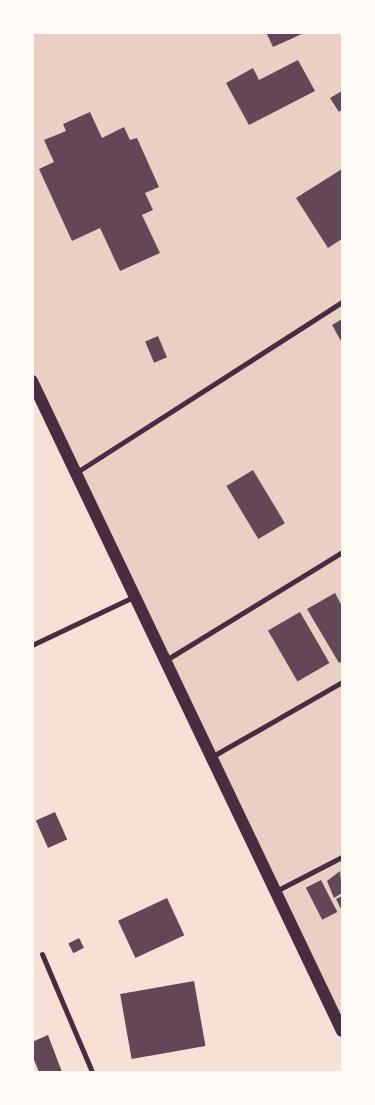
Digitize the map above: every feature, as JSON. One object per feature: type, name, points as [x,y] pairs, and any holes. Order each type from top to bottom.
[{"type":"main road","points":[[32,381],[74,474],[342,1031]]},
{"type":"street","points":[[74,474],[342,302]]},
{"type":"street","points":[[164,661],[342,552]]},
{"type":"street","points":[[32,645],[133,597]]},
{"type":"street","points":[[210,758],[342,682]]},
{"type":"street","points":[[276,891],[342,858]]},
{"type":"street","points":[[42,954],[92,1072]]},
{"type":"shaded area","points":[[32,33],[342,33],[342,1033],[33,380]]},
{"type":"building","points":[[266,32],[301,32],[302,34],[273,47]]},
{"type":"building","points":[[298,60],[315,91],[249,125],[226,83],[253,68],[259,80]]},
{"type":"building","points":[[342,91],[342,109],[339,112],[330,98]]},
{"type":"building","points":[[90,112],[102,138],[124,127],[130,140],[137,138],[159,187],[145,193],[153,210],[142,215],[160,253],[120,271],[100,228],[72,241],[39,169],[54,162],[44,140],[66,131],[63,124]]},
{"type":"building","points":[[342,169],[342,239],[328,248],[296,198]]},
{"type":"building","points":[[342,319],[342,343],[332,325]]},
{"type":"building","points":[[158,336],[167,357],[154,363],[145,341]]},
{"type":"building","points":[[253,470],[285,523],[258,539],[226,486]]},
{"type":"building","points":[[335,593],[342,606],[342,661],[339,663],[307,609]]},
{"type":"building","points":[[300,612],[330,663],[297,682],[268,630]]},
{"type":"building","points":[[55,812],[67,839],[48,848],[36,821]]},
{"type":"building","points":[[340,871],[342,893],[334,898],[327,881]]},
{"type":"building","points":[[321,880],[337,912],[322,920],[306,888]]},
{"type":"building","points":[[342,896],[342,908],[341,909],[336,899]]},
{"type":"building","points":[[167,898],[184,935],[135,958],[118,921]]},
{"type":"building","points":[[79,938],[84,948],[73,953],[68,943]]},
{"type":"building","points":[[194,981],[205,1046],[132,1059],[120,994]]},
{"type":"building","points":[[48,1035],[62,1072],[39,1072],[32,1055],[32,1042]]}]
